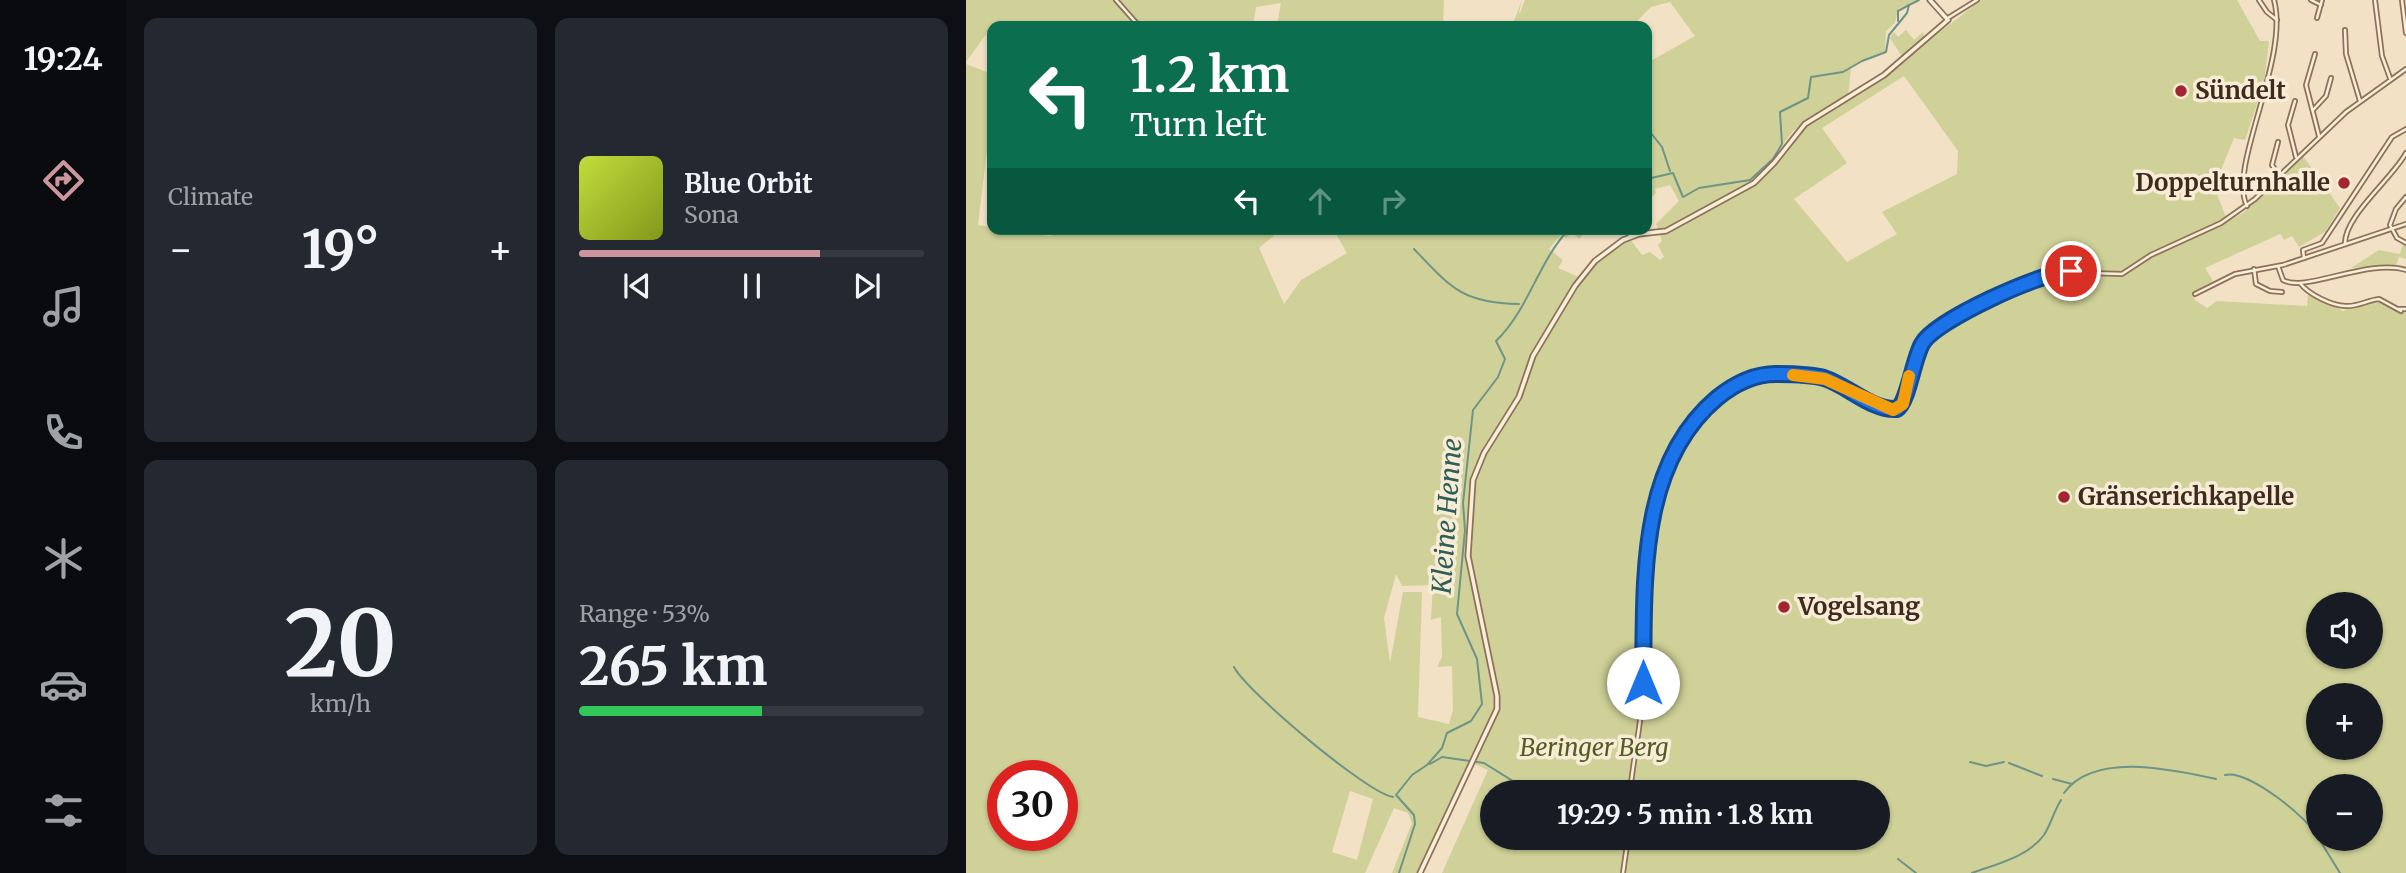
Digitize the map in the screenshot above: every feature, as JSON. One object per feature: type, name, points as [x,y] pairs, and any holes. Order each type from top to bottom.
[{"type":"street","points":[[1116,0],[1135,21]]},
{"type":"street","points":[[1930,0],[1948,18]]},
{"type":"street","points":[[1652,233],[1666,231],[1750,186],[1774,163],[1805,124],[1884,75],[1926,42],[1948,18],[1977,0]]},
{"type":"street","points":[[2259,0],[2277,20]]},
{"type":"street","points":[[2247,206],[2243,172],[2268,83],[2277,20],[2274,0]]},
{"type":"street","points":[[2311,0],[2321,5]]},
{"type":"street","points":[[2317,18],[2322,0]]},
{"type":"street","points":[[2375,0],[2383,63],[2391,79]]},
{"type":"street","points":[[2403,1],[2406,33]]},
{"type":"street","points":[[2345,30],[2346,54],[2360,101]]},
{"type":"street","points":[[2315,54],[2306,84],[2319,136]]},
{"type":"street","points":[[1632,780],[1643,691],[1644,587],[1649,542],[1673,455],[1682,434],[1693,421],[1729,390],[1769,374],[1822,378],[1885,408],[1897,409],[1904,400],[1909,375],[1923,342],[1956,315],[2058,272],[2124,274],[2151,255],[2221,223],[2247,206],[2296,157],[2360,101],[2406,70]]},
{"type":"street","points":[[2313,110],[2326,96],[2331,78]]},
{"type":"street","points":[[2295,101],[2288,128],[2296,157]]},
{"type":"street","points":[[2304,258],[2303,250],[2320,244],[2395,134],[2406,129]]},
{"type":"street","points":[[2278,142],[2272,166],[2278,174]]},
{"type":"street","points":[[2345,244],[2353,223],[2406,153]]},
{"type":"street","points":[[2406,197],[2394,213],[2391,229],[2398,240],[2406,243]]},
{"type":"street","points":[[2195,294],[2235,274],[2278,266],[2406,224]]},
{"type":"street","points":[[1420,873],[1497,709],[1497,696],[1468,551],[1476,471],[1517,401],[1533,356],[1575,286],[1598,258],[1631,236],[1638,235]]},
{"type":"street","points":[[2278,266],[2284,281],[2300,283],[2366,268],[2406,270]]},
{"type":"street","points":[[2254,269],[2256,284],[2272,292],[2282,292]]},
{"type":"street","points":[[2300,283],[2307,290],[2339,305],[2348,306],[2379,299],[2399,310],[2406,309]]},
{"type":"street","points":[[1623,873],[1626,850]]},
{"type":"green space","points":[[966,0],[1444,0],[1443,21],[1278,21],[1281,3],[1256,7],[1254,21],[987,21],[987,33],[966,62]]},
{"type":"green space","name":"Beringer Berg","points":[[1522,0],[1520,13],[1525,0],[1917,0],[1898,9],[1895,23],[1886,31],[1885,52],[1851,68],[1848,97],[1794,130],[1751,186],[1772,168],[1803,127],[1880,79],[1981,0],[2237,0],[2260,41],[2269,41],[2264,83],[2245,140],[2234,138],[2214,187],[2226,217],[2183,238],[2186,242],[2243,213],[2303,156],[2340,208],[2325,232],[2299,247],[2292,236],[2284,240],[2280,234],[2205,268],[2213,281],[2193,293],[2195,300],[2207,308],[2217,301],[2307,306],[2308,293],[2343,311],[2372,302],[2386,304],[2401,312],[2406,310],[2406,873],[1442,873],[1480,788],[1480,850],[1890,850],[1890,780],[1484,780],[1488,770],[1472,763],[1422,873],[1392,873],[1412,823],[1408,813],[1394,808],[1365,873],[966,873],[966,64],[987,72],[987,150],[978,225],[987,226],[987,235],[1275,235],[1259,248],[1284,304],[1301,280],[1347,253],[1336,235],[1561,235],[1549,249],[1563,260],[1558,268],[1579,277],[1608,252],[1630,239],[1642,255],[1650,252],[1660,260],[1664,257],[1658,245],[1662,241],[1656,224],[1679,201],[1670,185],[1655,189],[1656,193],[1652,197],[1652,60],[1695,36],[1670,2],[1651,7],[1637,21],[1514,21]],"holes":[[[1904,76],[1958,151],[1957,174],[1882,212],[1897,234],[1847,262],[1794,199],[1847,163],[1822,128]],[[1396,574],[1402,586],[1433,585],[1431,620],[1441,617],[1442,657],[1437,667],[1452,666],[1453,710],[1449,724],[1418,717],[1422,592],[1403,592],[1390,663],[1384,618]],[[1350,791],[1373,799],[1357,860],[1332,852]]]},
{"type":"green space","points":[[1906,30],[1914,40],[1923,32],[1925,41],[1903,58],[1890,38],[1894,32],[1898,37]]},
{"type":"green space","points":[[2403,244],[2406,245],[2406,259],[2399,257],[2396,265],[2351,268],[2379,250],[2400,254]]},
{"type":"waterway","name":"Kleine Henne","points":[[1652,178],[1673,173],[1683,197],[1699,188],[1750,180],[1773,159],[1782,144],[1780,112],[1808,98],[1811,77],[1843,72],[1886,52],[1889,35],[1907,13],[1909,5],[1919,0]]},
{"type":"waterway","name":"Kleine Henne","points":[[1898,21],[1898,11],[1909,5]]},
{"type":"waterway","points":[[1652,134],[1662,147],[1670,171]]},
{"type":"waterway","name":"Kleine Henne","points":[[1399,873],[1415,824],[1414,815],[1396,795],[1412,775],[1427,765],[1442,748],[1447,733],[1471,721],[1482,704],[1477,659],[1457,614],[1465,530],[1463,503],[1473,410],[1498,377],[1505,359],[1496,341],[1517,315],[1549,256],[1564,235]]},
{"type":"waterway","points":[[1414,249],[1449,284],[1471,297],[1519,304]]},
{"type":"waterway","points":[[1234,667],[1260,697],[1309,740],[1359,779],[1379,792],[1393,797]]},
{"type":"waterway","points":[[1430,764],[1442,757],[1484,763],[1511,780]]},
{"type":"waterway","points":[[1970,762],[1986,766],[2004,762]]},
{"type":"waterway","points":[[2009,763],[2042,776]]},
{"type":"waterway","points":[[2064,793],[2077,780],[2094,772],[2114,768],[2157,768],[2216,779]]},
{"type":"waterway","points":[[2225,775],[2248,779],[2262,787],[2306,822]]},
{"type":"waterway","points":[[2053,779],[2072,784]]},
{"type":"waterway","points":[[1972,873],[2011,859],[2037,843],[2044,835],[2061,800]]},
{"type":"waterway","points":[[2326,851],[2340,873]]},
{"type":"waterway","points":[[1898,859],[1916,873]]},
{"type":"slow traffic","points":[[1793,375],[1825,379],[1893,410],[1903,404],[1909,376]]},
{"type":"place","name":"Sündelt","points":[[2181,91]]},
{"type":"place","name":"Doppelturnhalle","points":[[2344,183]]},
{"type":"place","name":"Gränserichkapelle","points":[[2064,497]]},
{"type":"place","name":"Vogelsang","points":[[1784,607]]},
{"type":"route","points":[[1643,683],[1643,607],[1649,542],[1670,464],[1680,438],[1689,425],[1729,390],[1745,381],[1765,375],[1783,374],[1825,379],[1882,407],[1897,409],[1904,400],[1909,375],[1920,346],[1933,331],[1961,313],[2050,275],[2071,271]]}]
